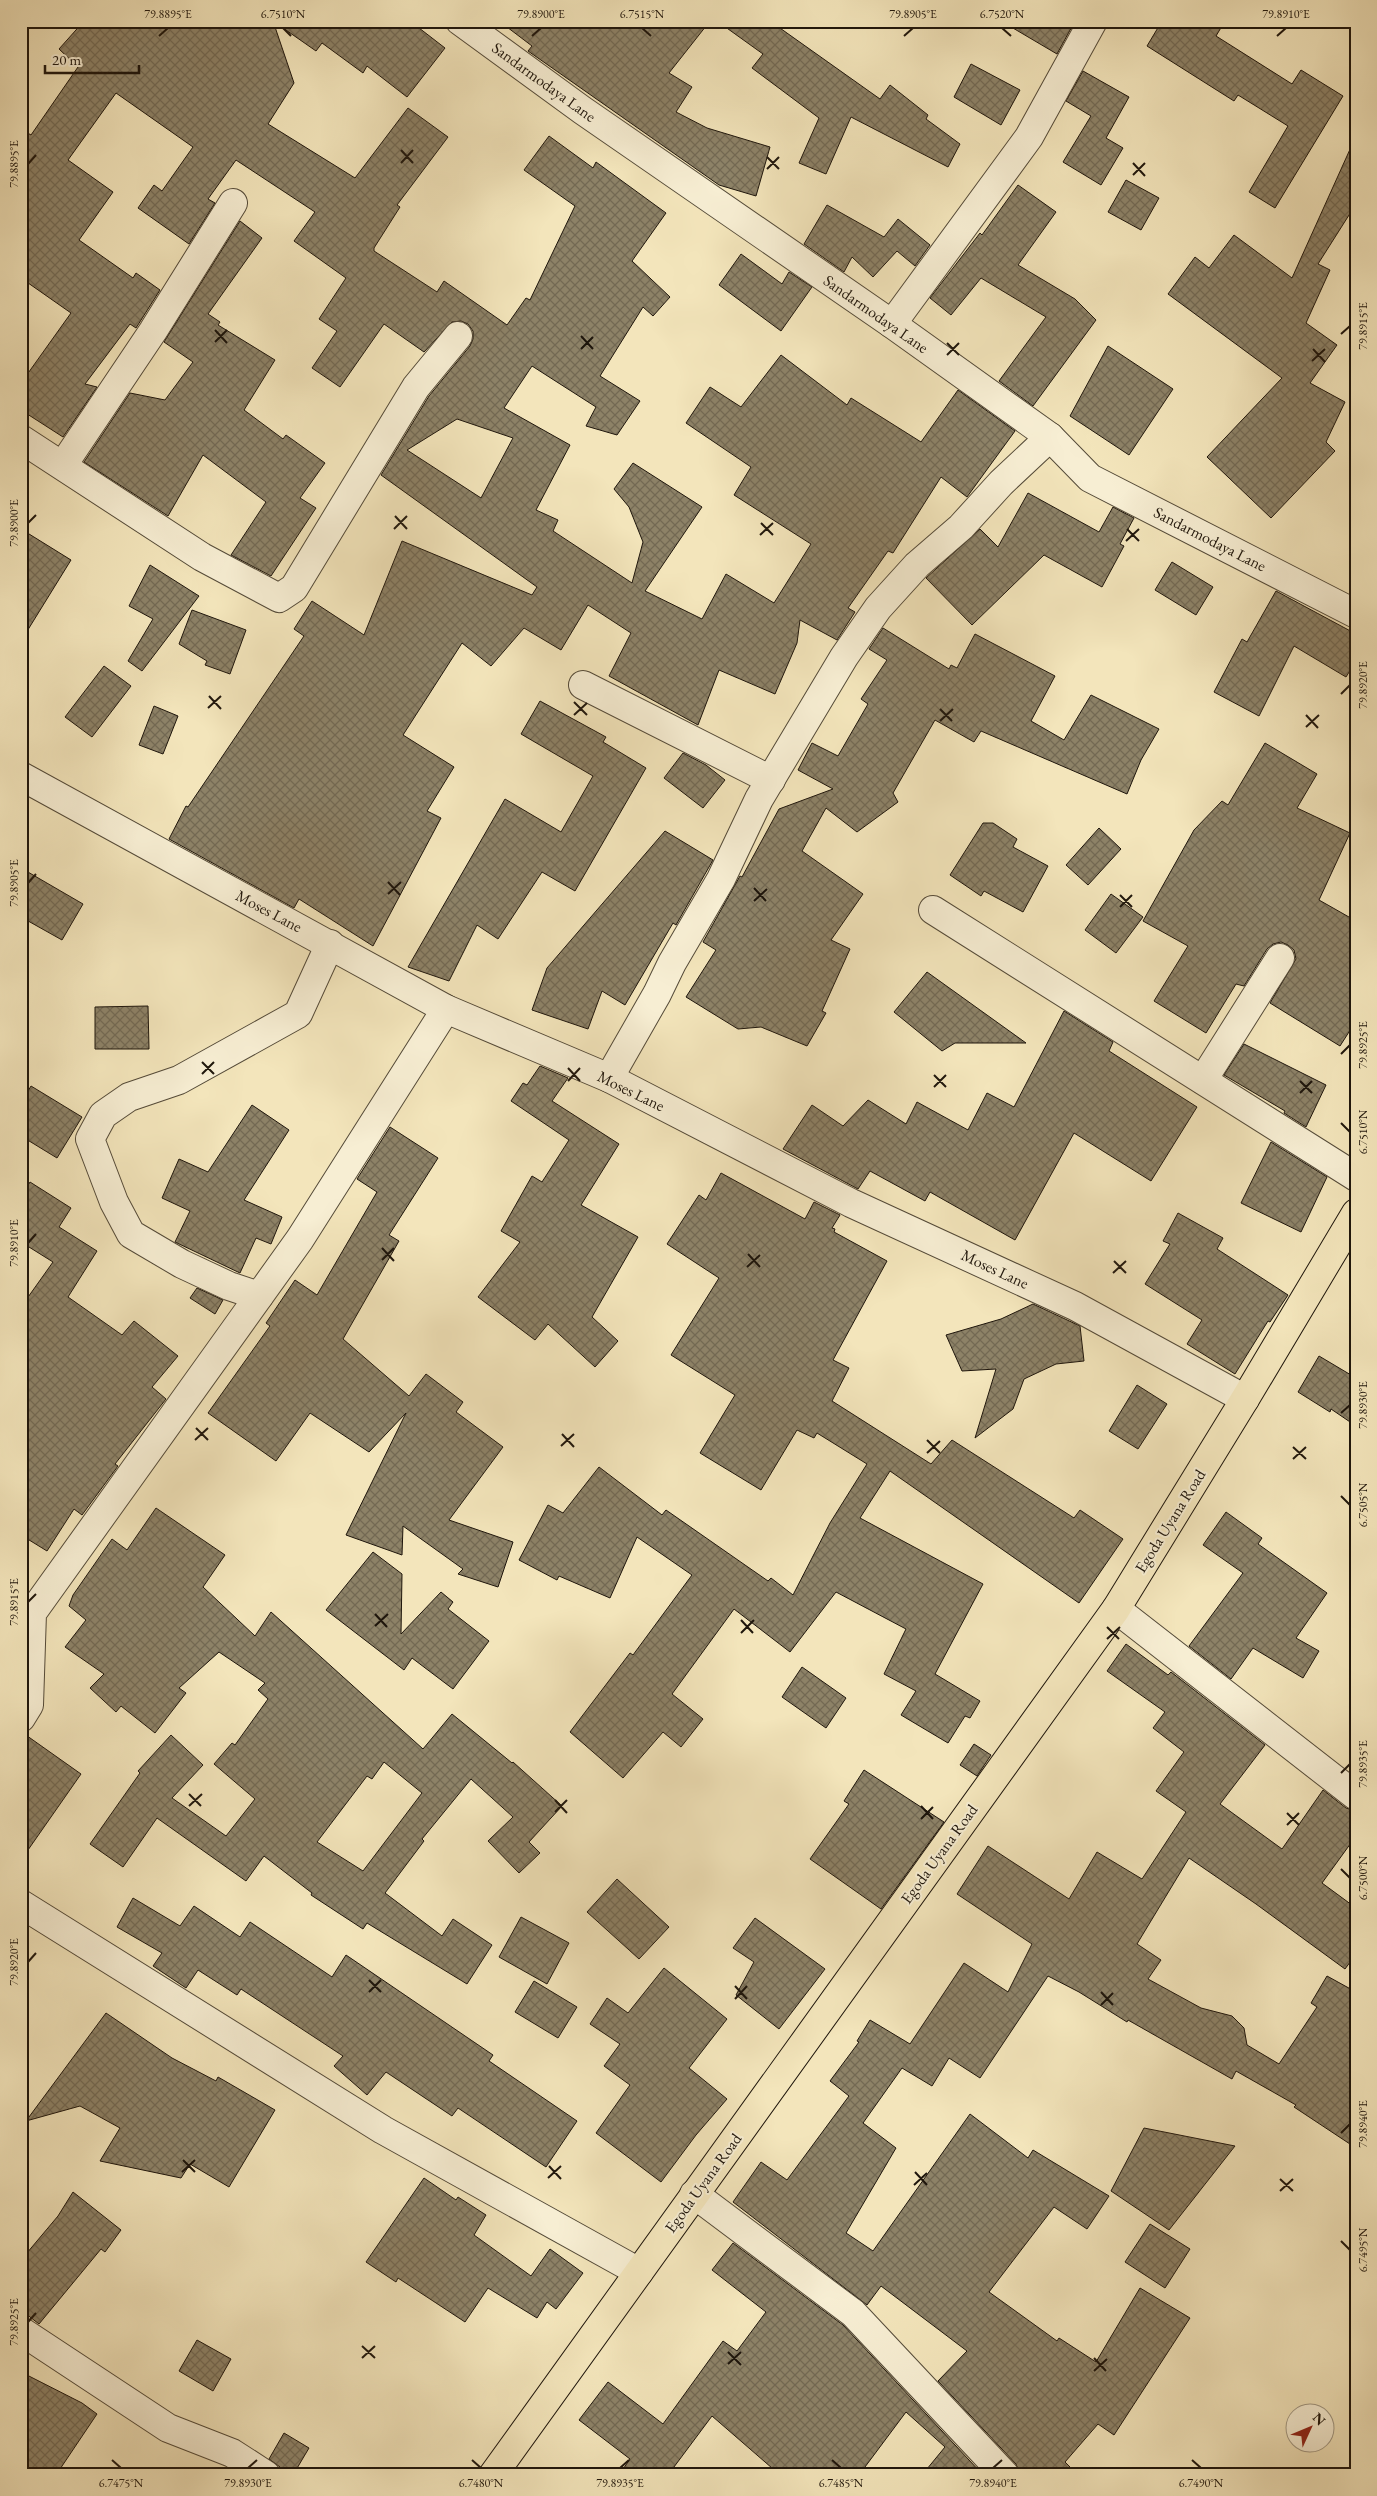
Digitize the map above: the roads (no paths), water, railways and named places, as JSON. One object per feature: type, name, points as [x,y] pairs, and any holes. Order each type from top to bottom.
[{"type":"main road","name":"Egoda Uyana Road","points":[[493,2475],[1116,1609],[1356,1214]]},
{"type":"street","name":"Sandarmodaya Lane","points":[[460,21],[582,110],[892,324],[1050,437],[1090,478],[1356,614]]},
{"type":"street","points":[[892,324],[1029,137],[1094,21]]},
{"type":"street","points":[[63,465],[153,331],[232,203]]},
{"type":"street","points":[[21,439],[202,558],[279,598],[294,588],[416,387],[458,336]]},
{"type":"street","points":[[610,1078],[657,994],[672,963],[721,879],[739,837],[844,657],[878,608],[917,565],[961,527],[1001,483],[1050,437]]},
{"type":"street","points":[[584,685],[771,780]]},
{"type":"street","name":"Moses Lane","points":[[21,776],[446,1009],[610,1078],[851,1203],[1075,1306],[1245,1399]]},
{"type":"street","points":[[933,910],[1356,1177]]},
{"type":"street","points":[[259,1296],[229,1286],[182,1264],[130,1234],[114,1202],[90,1139],[103,1115],[129,1097],[179,1080],[298,1014],[330,944]]},
{"type":"street","points":[[1203,1080],[1280,958]]},
{"type":"street","points":[[21,1718],[29,1705],[32,1614],[300,1239],[446,1009]]},
{"type":"street","points":[[1116,1609],[1356,1796]]},
{"type":"street","points":[[21,1904],[383,2130],[639,2272]]},
{"type":"street","points":[[694,2194],[853,2313],[1005,2475]]},
{"type":"street","points":[[21,2331],[168,2428],[232,2453],[266,2475]]}]
